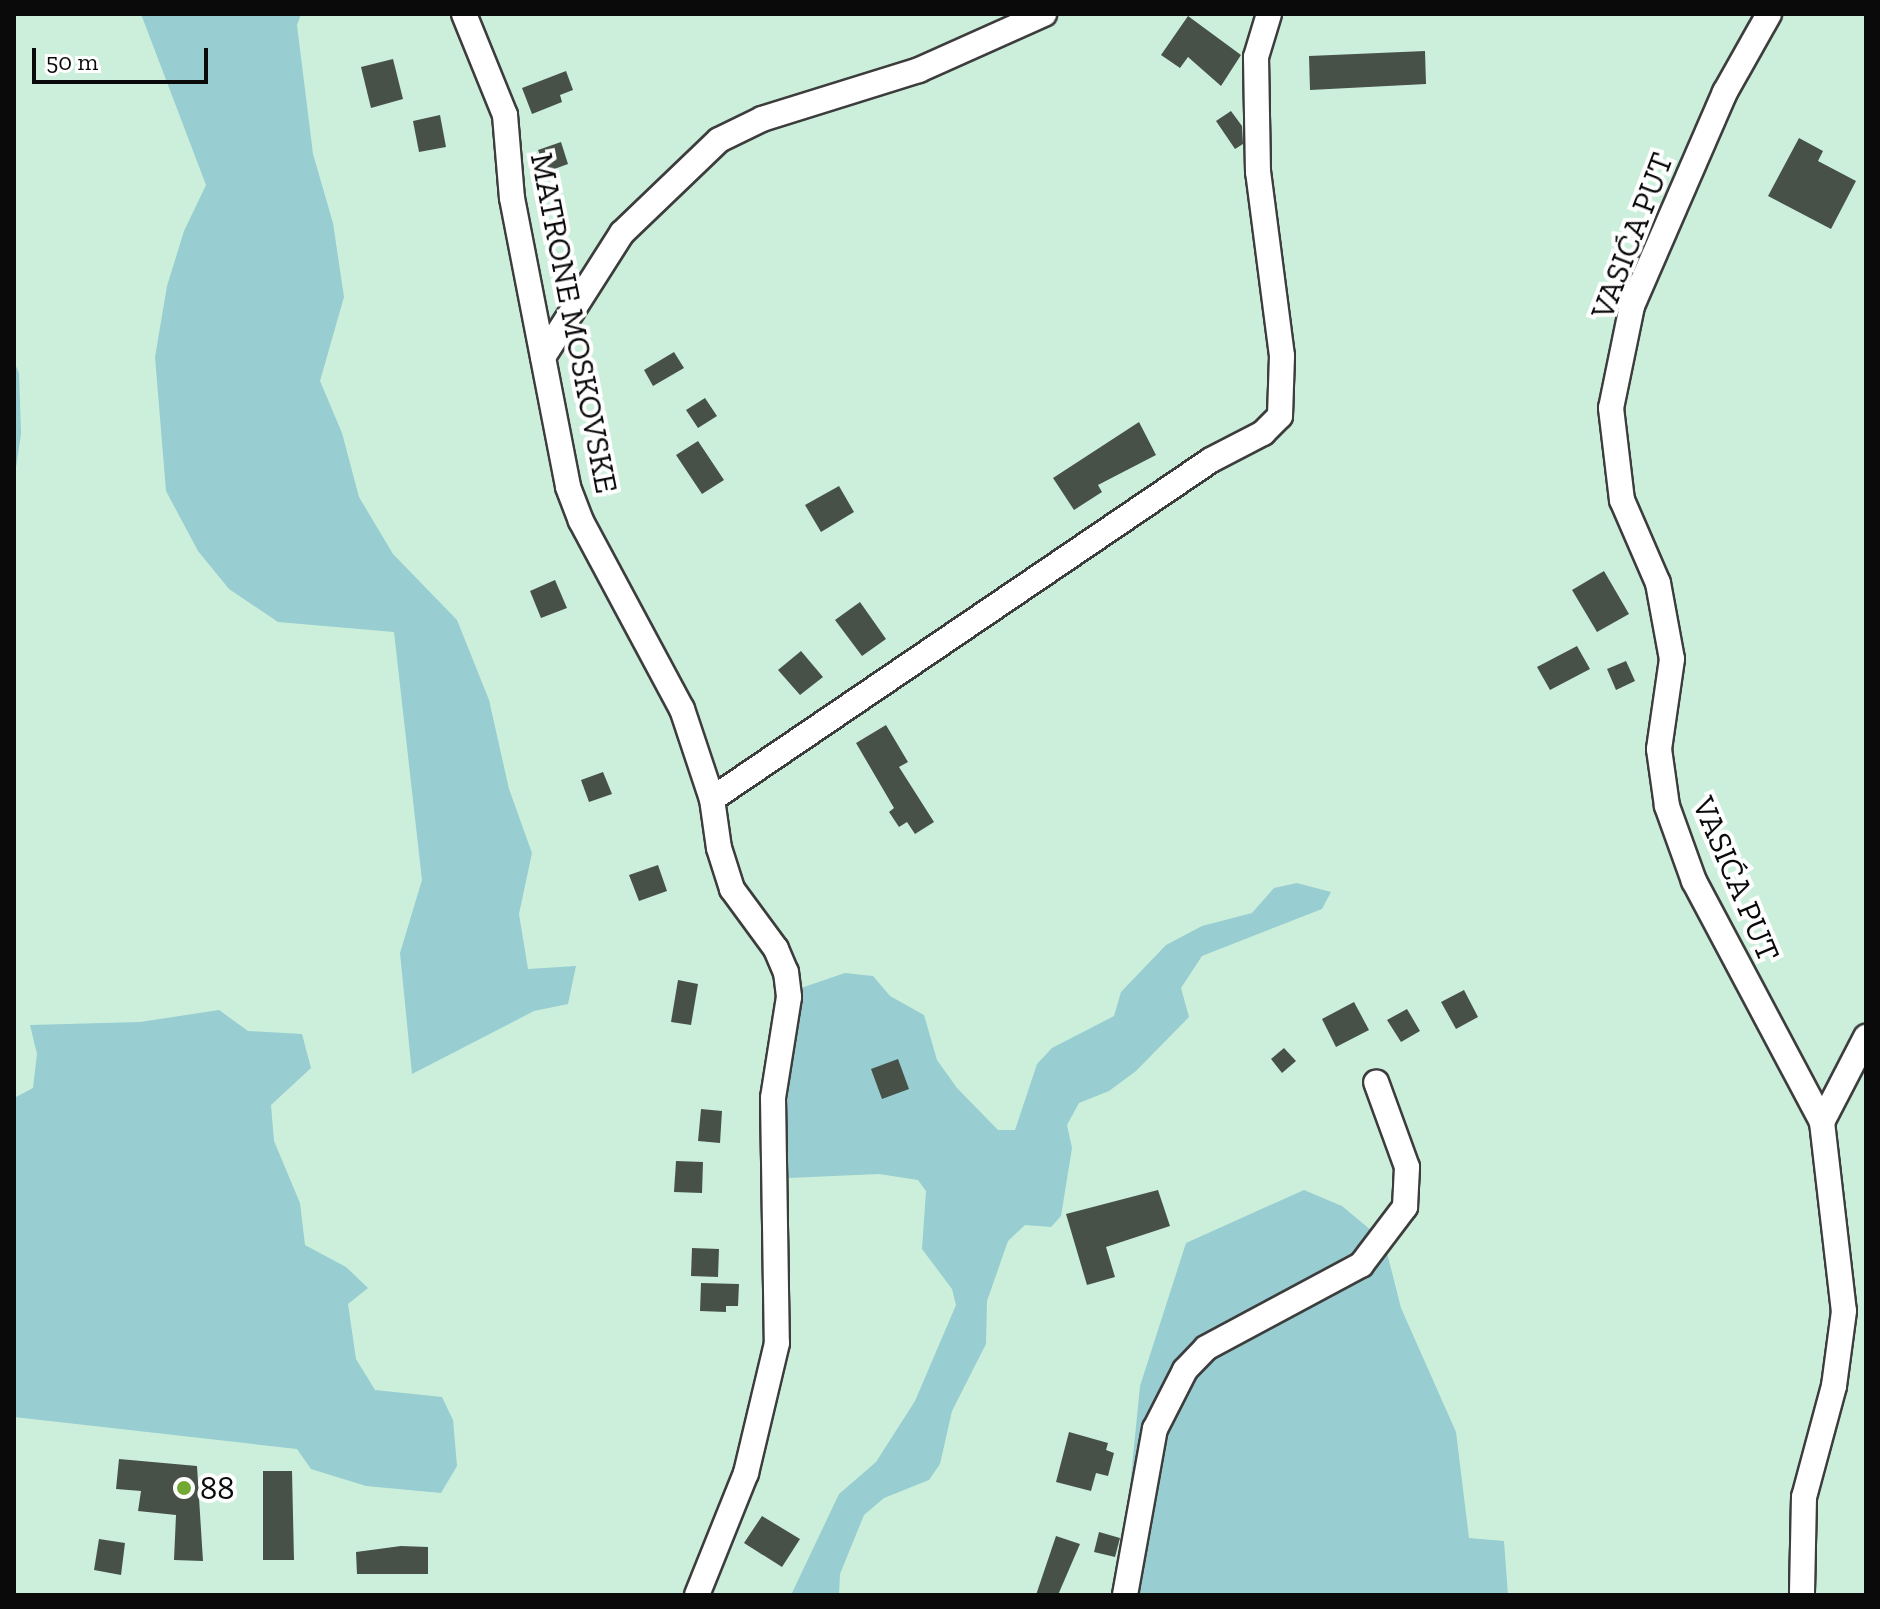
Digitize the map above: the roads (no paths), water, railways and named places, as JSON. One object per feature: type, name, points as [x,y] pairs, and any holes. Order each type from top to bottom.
[{"type":"street","name":"MATRONE MOSKOVSKE","points":[[464,14],[505,115],[512,198],[568,487],[581,521],[682,709],[712,799],[719,848],[732,889],[776,949],[789,997],[773,1098],[777,1343],[746,1473],[697,1595]]},
{"type":"street","points":[[543,357],[622,233],[719,140],[762,119],[919,70],[1044,14]]},
{"type":"street","points":[[712,799],[1211,460],[1263,433],[1280,416],[1282,356],[1258,172],[1256,57],[1269,14]]},
{"type":"street","name":"VASIĆA PUT","points":[[1769,14],[1725,92],[1632,306],[1611,408],[1622,500],[1658,583],[1672,659],[1659,749],[1667,806],[1694,881],[1822,1122],[1844,1311],[1834,1386],[1804,1497],[1802,1595]]},
{"type":"street","points":[[1822,1122],[1866,1037]]},
{"type":"street","points":[[1125,1595],[1155,1429],[1185,1370],[1206,1348],[1361,1265],[1405,1207],[1407,1167],[1376,1082]]},
{"type":"place","name":"88","points":[[184,1488]]}]
